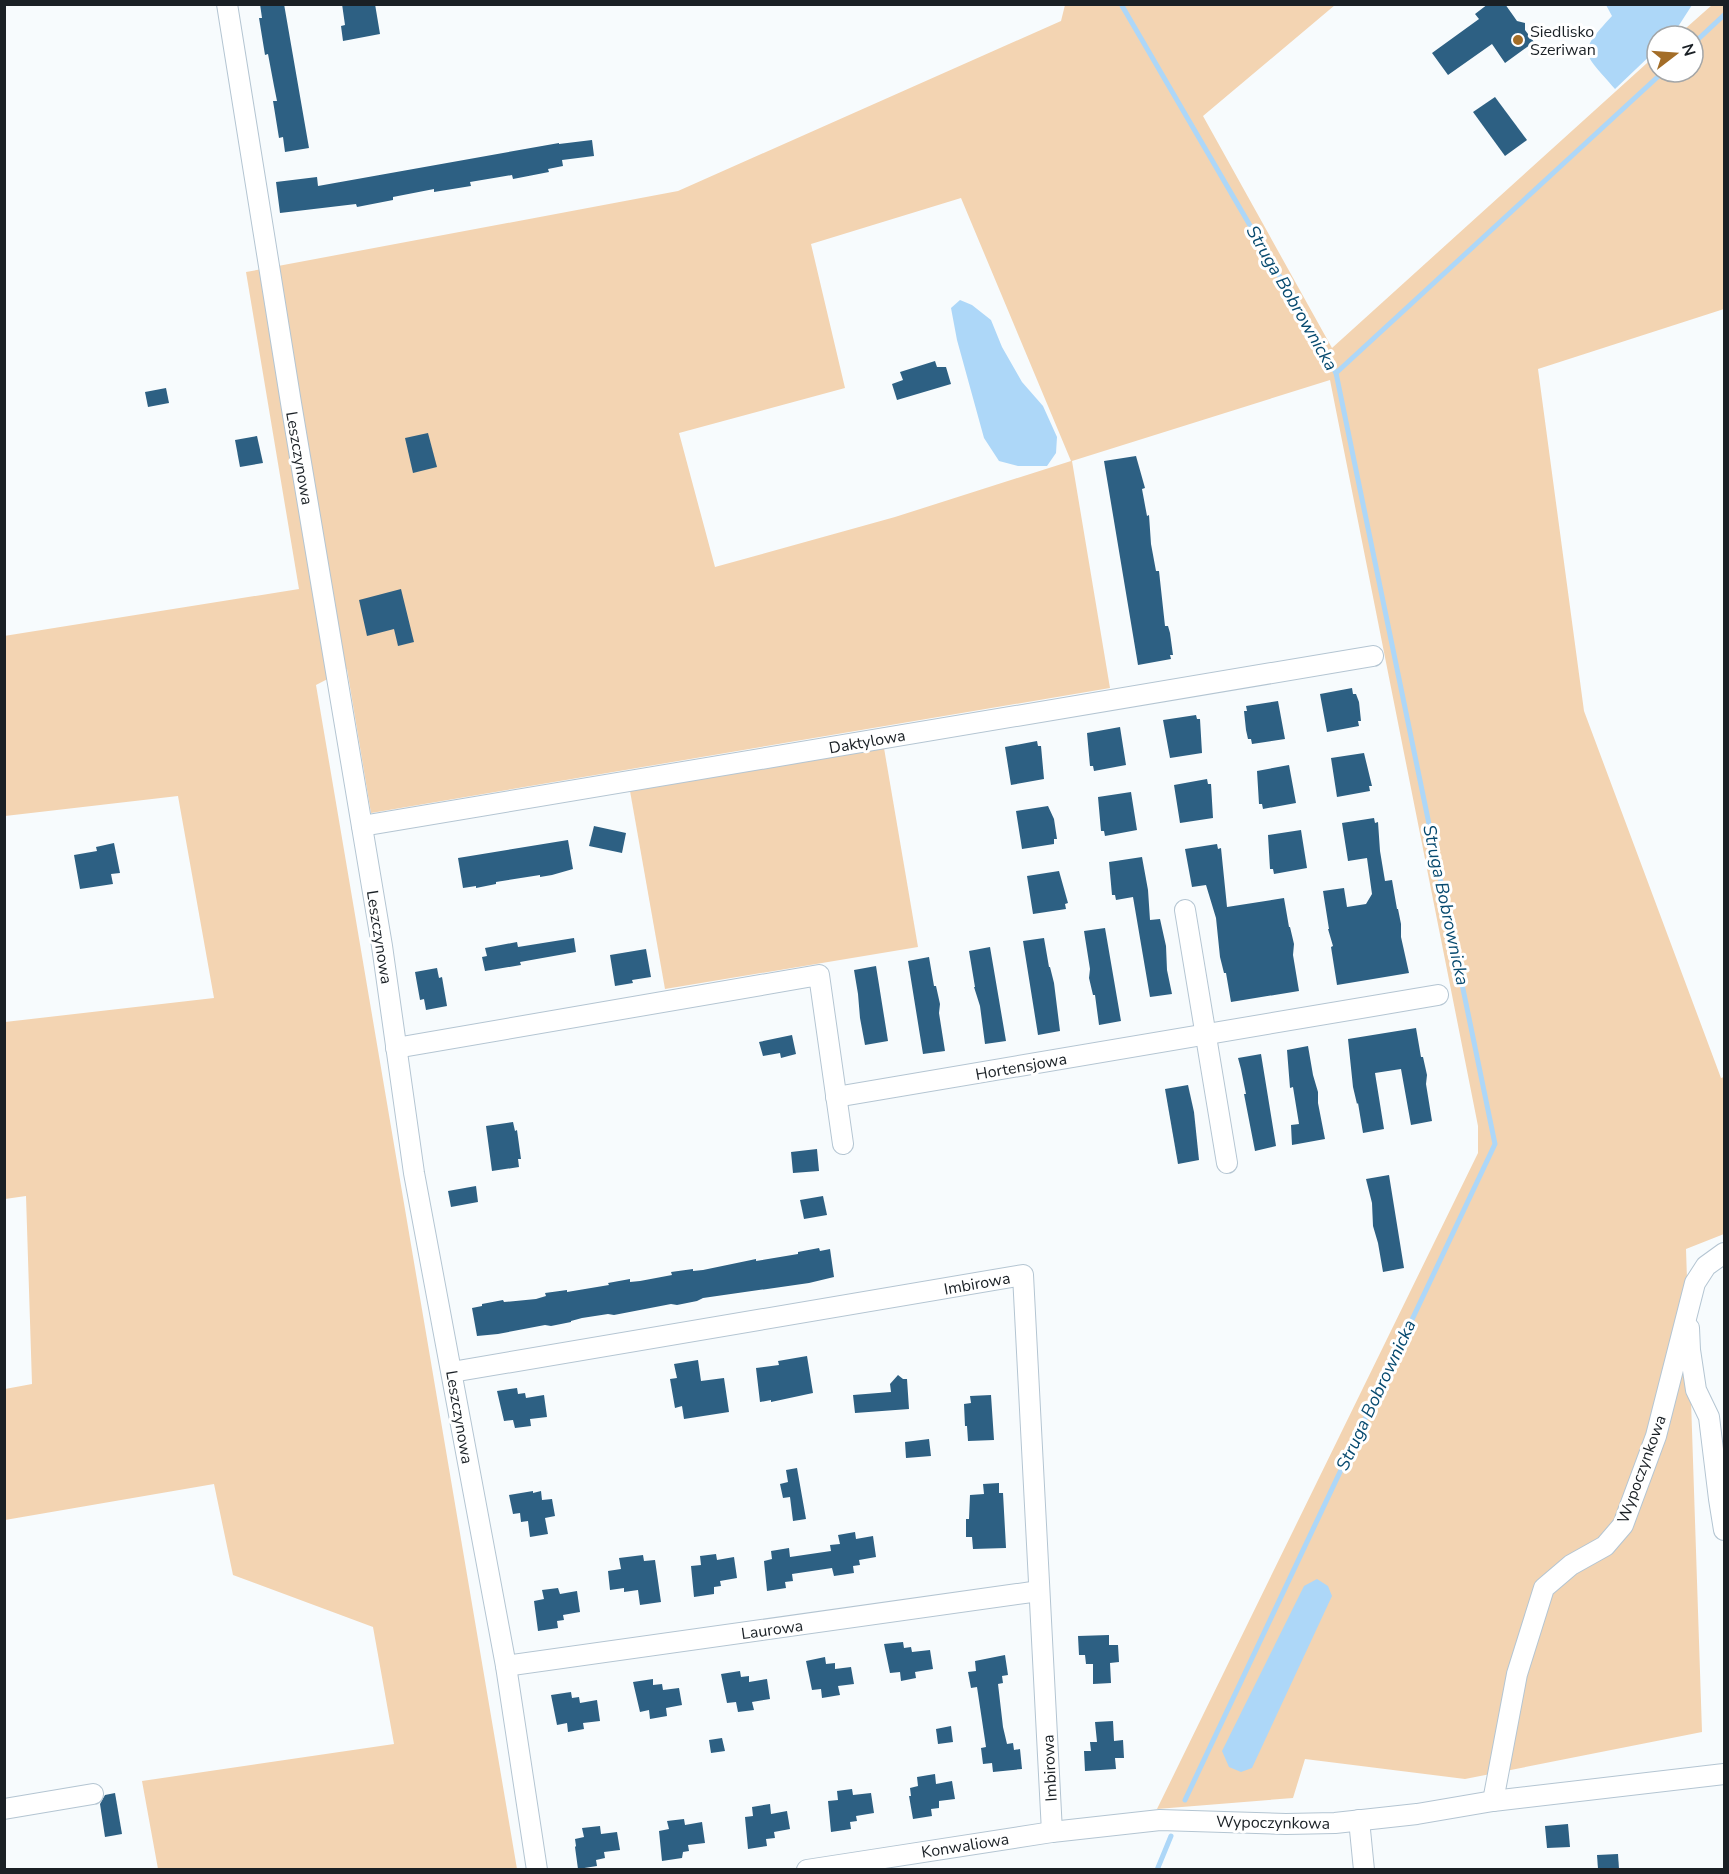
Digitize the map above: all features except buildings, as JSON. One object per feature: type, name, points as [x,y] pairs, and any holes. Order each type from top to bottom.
[{"type":"street","name":"Leszczynowa","points":[[227,4],[362,826],[414,1173],[506,1666],[537,1869]]},
{"type":"street","name":"Daktylowa","points":[[362,826],[1373,656]]},
{"type":"street","points":[[1185,910],[1227,1163]]},
{"type":"street","points":[[396,1048],[819,975],[843,1144]]},
{"type":"street","name":"Hortensjowa","points":[[836,1096],[1438,995]]},
{"type":"street","name":"Wypoczynkowa","points":[[1493,1801],[1516,1674],[1544,1588],[1571,1565],[1605,1546],[1623,1525],[1656,1436],[1695,1283],[1706,1266],[1725,1253]]},
{"type":"street","name":"Imbirowa","points":[[452,1372],[1023,1275],[1052,1832]]},
{"type":"street","points":[[1689,1304],[1690,1350],[1696,1390],[1709,1417],[1725,1530]]},
{"type":"street","name":"Laurowa","points":[[506,1666],[1039,1591]]},
{"type":"street","name":"Wypoczynkowa","points":[[1052,1832],[1160,1820],[1286,1824],[1335,1823],[1417,1814],[1493,1801],[1725,1774]]},
{"type":"street","points":[[4,1809],[93,1794]]},
{"type":"street","points":[[1359,1820],[1364,1869]]},
{"type":"street","name":"Konwaliowa","points":[[807,1869],[1052,1832]]},
{"type":"shaded area","points":[[1065,5],[1335,5],[1203,116],[1332,348],[1645,65],[1645,84],[1705,84],[1705,24],[1691,24],[1712,5],[1724,5],[1724,309],[1538,369],[1584,711],[1721,1078],[1724,1077],[1724,1234],[1686,1249],[1702,1732],[1465,1779],[1305,1759],[1293,1798],[1157,1809],[1478,1153],[1478,1126],[1330,380],[1072,461],[1110,688],[371,813],[347,669],[316,685],[517,1869],[158,1869],[142,1781],[394,1744],[373,1627],[233,1575],[214,1484],[5,1520],[5,1389],[32,1384],[26,1196],[5,1199],[5,1022],[214,998],[178,796],[5,816],[4,636],[299,589],[246,272],[678,191],[1061,21]],"holes":[[[961,198],[1071,461],[895,517],[715,567],[679,433],[845,388],[811,244]]]},
{"type":"shaded area","points":[[884,748],[918,947],[665,989],[630,791]]},
{"type":"water","points":[[1606,5],[1692,5],[1680,24],[1645,24],[1645,60],[1615,89],[1590,59],[1588,53],[1593,39],[1612,16]]},
{"type":"water","points":[[960,300],[972,305],[991,320],[1002,347],[1022,382],[1043,406],[1057,437],[1056,453],[1047,466],[1018,466],[999,461],[984,438],[957,340],[951,308]]},
{"type":"water","points":[[1317,1579],[1328,1586],[1332,1596],[1252,1768],[1241,1772],[1229,1767],[1222,1751],[1304,1586]]},
{"type":"waterway","name":"Struga Bobrownicka","points":[[1121,4],[1336,373],[1495,1144],[1185,1800]]},
{"type":"waterway","points":[[1705,33],[1724,15]]},
{"type":"waterway","points":[[1336,373],[1650,84]]},
{"type":"waterway","name":"Struga Bobrownicka","points":[[1157,1870],[1171,1836]]},
{"type":"place","name":"Siedlisko Szeriwan","points":[[1518,40]]}]
